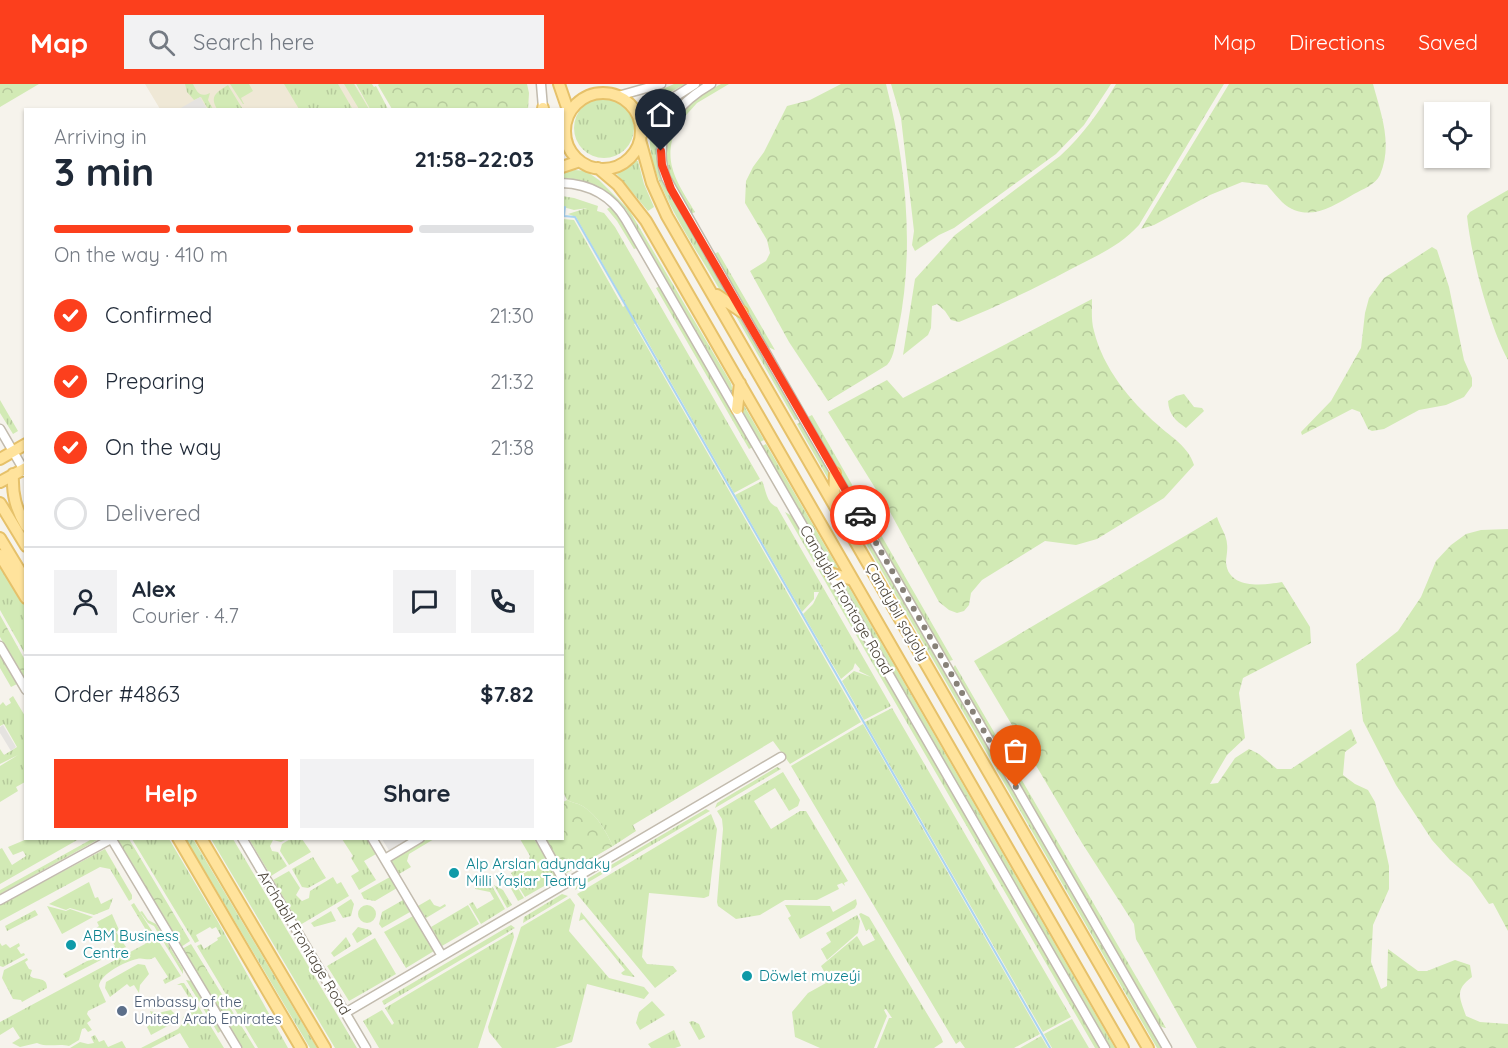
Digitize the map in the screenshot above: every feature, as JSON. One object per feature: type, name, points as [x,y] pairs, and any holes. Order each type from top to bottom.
[{"type":"main road","points":[[559,84],[563,108]]},
{"type":"main road","points":[[602,88],[634,108],[641,126],[641,138],[636,150],[620,165],[609,168],[598,168],[580,161],[568,145],[566,122],[576,104],[602,88]]},
{"type":"main road","name":"Çandybil şaýoly","points":[[641,138],[659,201],[1148,1048]]},
{"type":"main road","points":[[564,166],[580,161]]},
{"type":"main road","name":"Çandybil şaýoly","points":[[598,168],[618,184],[646,221],[1123,1048]]},
{"type":"main road","points":[[713,293],[742,312]]},
{"type":"main road","points":[[737,409],[740,383]]},
{"type":"main road","points":[[4,455],[24,445]]},
{"type":"main road","points":[[0,482],[24,470]]},
{"type":"main road","points":[[834,503],[835,473]]},
{"type":"main road","points":[[13,474],[12,487],[15,505],[24,522]]},
{"type":"main road","points":[[0,502],[24,543]]},
{"type":"main road","points":[[0,538],[24,577]]},
{"type":"main road","points":[[0,555],[24,595]]},
{"type":"main road","points":[[830,573],[853,580]]},
{"type":"main road","points":[[179,840],[301,1048]]},
{"type":"main road","points":[[202,840],[325,1048]]},
{"type":"street","points":[[541,84],[543,108]]},
{"type":"street","points":[[618,96],[662,84]]},
{"type":"street","points":[[641,138],[665,103],[695,84]]},
{"type":"street","points":[[711,84],[695,93],[675,113],[666,130],[662,143],[662,165],[671,189],[1167,1048]]},
{"type":"street","name":"Candybil Frontage Road","points":[[564,183],[594,189],[610,200],[622,213],[1105,1048]]},
{"type":"street","points":[[0,429],[4,455],[24,469]]},
{"type":"street","points":[[0,646],[24,687]]},
{"type":"street","points":[[345,1013],[781,757]]},
{"type":"street","points":[[0,900],[109,840]]},
{"type":"street","points":[[112,840],[237,1048]]},
{"type":"street","name":"Archabil Frontage Road","points":[[243,840],[366,1048]]},
{"type":"street","points":[[373,840],[442,956]]},
{"type":"street","points":[[385,859],[417,840]]},
{"type":"street","points":[[541,840],[565,884]]},
{"type":"shaded area","points":[[145,84],[355,84],[369,108],[159,108]]},
{"type":"shaded area","points":[[200,97],[206,108],[181,108]]},
{"type":"shaded area","points":[[3,725],[16,747],[11,751],[0,733],[0,727]]},
{"type":"shaded area","points":[[383,840],[412,840],[390,852]]},
{"type":"green space","points":[[0,84],[39,84],[0,107]]},
{"type":"green space","points":[[185,84],[193,84],[201,94],[210,93],[208,100],[212,108],[207,108],[201,97],[194,100],[187,92]]},
{"type":"green space","points":[[230,84],[249,84],[253,91],[241,98],[244,104],[243,104]]},
{"type":"green space","points":[[284,84],[338,84],[352,108],[298,108]]},
{"type":"green space","points":[[344,84],[354,84],[368,108],[358,108]]},
{"type":"green space","points":[[356,84],[376,86],[387,108],[369,108]]},
{"type":"green space","points":[[527,84],[528,108],[391,108],[378,85]]},
{"type":"green space","points":[[674,84],[685,84],[669,93],[655,105],[649,95]]},
{"type":"green space","points":[[721,84],[729,84],[697,103],[679,123],[675,122],[689,104]]},
{"type":"green space","points":[[841,84],[886,84],[903,176],[907,238],[906,269],[898,331],[890,361],[828,401],[789,342],[750,271],[766,261],[770,253],[767,240],[745,203],[746,181],[764,152],[787,106],[810,100]]},
{"type":"green space","points":[[891,84],[1111,84],[1084,125],[1056,154],[954,228],[915,251],[912,245],[914,231],[901,118]]},
{"type":"green space","points":[[1116,84],[1224,84],[1139,225],[1117,244],[1045,283],[959,322],[951,320],[937,304],[932,306],[931,328],[928,335],[903,355],[915,279],[955,235],[1060,156],[1091,122]]},
{"type":"green space","points":[[1229,84],[1373,84],[1386,140],[1386,152],[1380,175],[1372,184],[1337,204],[1310,213],[1291,209],[1267,185],[1242,182],[1210,195],[1154,225],[1141,229]]},
{"type":"green space","points":[[228,85],[242,108],[216,108],[214,98]]},
{"type":"green space","points":[[604,98],[621,103],[629,111],[634,128],[629,145],[621,153],[604,158],[587,153],[579,145],[574,128],[579,111],[587,103]]},
{"type":"green space","points":[[661,116],[665,120],[657,145],[660,176],[732,301],[721,292],[688,237],[656,173],[650,136],[651,130]]},
{"type":"green space","points":[[674,125],[677,126],[672,139],[671,161],[677,181],[695,212],[691,214],[673,182],[667,161],[669,138]]},
{"type":"green space","points":[[638,161],[644,184],[654,207],[648,211],[616,173]]},
{"type":"green space","points":[[586,171],[599,180],[629,210],[731,383],[734,396],[626,210],[598,187],[564,178],[564,172]]},
{"type":"green space","points":[[1508,190],[1508,360],[1494,328],[1482,290],[1472,250],[1467,216]]},
{"type":"green space","points":[[564,196],[598,206],[597,211],[604,213],[615,227],[760,479],[734,493],[637,323],[634,324],[861,722],[790,764],[773,741],[633,825],[636,831],[613,846],[593,815],[582,806],[567,800],[564,794],[564,219],[574,220],[623,307],[626,305],[576,217],[568,214],[587,208],[574,210],[564,207]]},
{"type":"green space","points":[[610,207],[618,215],[637,248],[634,249],[607,209]]},
{"type":"green space","points":[[1432,247],[1437,250],[1449,287],[1464,360],[1472,378],[1472,386],[1464,397],[1446,405],[1419,410],[1384,429],[1372,431],[1368,429],[1360,412],[1352,409],[1302,435],[1301,432],[1331,401],[1361,348],[1369,298],[1384,278]]},
{"type":"green space","points":[[718,252],[775,350],[768,347],[714,254]]},
{"type":"green space","points":[[660,286],[753,447],[749,449],[656,288]]},
{"type":"green space","points":[[1092,299],[1094,331],[1111,371],[1137,405],[1184,447],[1194,465],[1164,498],[1097,539],[1076,545],[1045,541],[982,580],[971,593],[969,605],[964,611],[957,613],[949,610],[939,602],[890,512],[828,412],[887,380],[903,398]]},
{"type":"green space","points":[[733,311],[741,317],[799,419],[795,420]]},
{"type":"green space","points":[[1184,394],[1194,407],[1202,408],[1204,411],[1186,428],[1173,417],[1168,401]]},
{"type":"green space","points":[[0,400],[18,431],[13,434],[0,413]]},
{"type":"green space","points":[[743,404],[764,440],[760,442],[743,412]]},
{"type":"green space","points":[[812,415],[953,660],[949,661],[808,417]]},
{"type":"green space","points":[[800,422],[829,472],[830,482],[797,424]]},
{"type":"green space","points":[[766,444],[838,569],[831,566],[762,446]]},
{"type":"green space","points":[[762,481],[768,499],[777,507],[891,706],[864,720],[842,681],[854,671],[871,677],[859,671],[855,663],[853,669],[841,679],[803,614],[813,604],[819,592],[814,592],[814,599],[802,612],[735,495]]},
{"type":"green space","points":[[841,491],[1162,1048],[1157,1048],[841,500],[839,492]]},
{"type":"green space","points":[[785,512],[792,516],[1100,1048],[1095,1048]]},
{"type":"green space","points":[[1217,517],[1227,541],[1226,563],[1233,578],[1248,584],[1282,582],[1310,627],[1311,643],[1243,678],[1239,693],[1245,738],[1227,755],[1210,784],[1218,783],[1235,758],[1249,749],[1277,769],[1291,769],[1351,729],[1357,743],[1345,752],[1343,775],[1368,790],[1375,802],[1389,866],[1389,889],[1373,925],[1371,962],[1381,989],[1387,986],[1388,949],[1418,971],[1427,971],[1455,960],[1470,965],[1472,977],[1463,986],[1460,995],[1466,1016],[1480,1022],[1508,1024],[1508,1048],[1197,1048],[1136,939],[1134,924],[1082,843],[974,661]]},
{"type":"green space","points":[[1508,529],[1508,931],[1493,903],[1489,904],[1471,878],[1432,840],[1396,785],[1363,721],[1356,664],[1398,631],[1421,597],[1436,561],[1451,545],[1466,534],[1481,530]]},
{"type":"green space","points":[[0,561],[24,602],[24,652],[0,610]]},
{"type":"green space","points":[[842,584],[849,587],[1115,1048],[1110,1048]]},
{"type":"green space","points":[[0,615],[24,658],[24,679],[0,637]]},
{"type":"green space","points":[[0,655],[17,684],[11,687],[0,668]]},
{"type":"green space","points":[[955,665],[1166,1028],[1160,1026],[953,668]]},
{"type":"green space","points":[[13,696],[24,714],[24,783],[16,787],[18,791],[0,802],[0,766],[18,755],[0,764],[0,749],[4,755],[17,747],[4,724],[0,726],[0,705],[3,702],[6,706],[11,703],[9,699]]},
{"type":"green space","points":[[892,708],[1071,1017],[1043,1032],[865,722]]},
{"type":"green space","points":[[863,724],[1040,1034],[1014,1048],[965,1048],[960,1041],[956,1044],[791,766]]},
{"type":"green space","points":[[777,767],[781,769],[715,808],[717,803]]},
{"type":"green space","points":[[783,772],[800,800],[798,806],[789,811],[775,788],[754,801],[771,829],[800,811],[806,811],[848,881],[844,883],[845,886],[842,883],[837,885],[839,889],[817,900],[785,900],[760,915],[736,919],[718,906],[717,902],[723,829],[722,819],[717,811]]},
{"type":"green space","points":[[567,800],[589,811],[613,846],[565,874],[544,840],[564,840],[564,802]]},
{"type":"green space","points":[[706,809],[710,811],[575,890],[577,885]]},
{"type":"green space","points":[[711,814],[717,829],[709,896],[704,898],[649,893],[642,957],[647,964],[673,966],[677,971],[655,988],[577,894]]},
{"type":"green space","points":[[25,840],[77,840],[0,884],[0,849],[2,848],[12,865],[26,856],[23,851],[13,855],[8,847]]},
{"type":"green space","points":[[90,840],[97,840],[0,894],[0,890]]},
{"type":"green space","points":[[118,840],[130,840],[190,941],[181,947]]},
{"type":"green space","points":[[133,840],[170,840],[288,1048],[258,1048],[197,946],[201,944],[204,949],[218,940],[217,938],[221,936],[216,927],[212,929],[210,927],[196,935],[199,941],[195,943]]},
{"type":"green space","points":[[187,840],[194,840],[317,1048],[310,1048]]},
{"type":"green space","points":[[212,840],[234,840],[357,1048],[335,1048]]},
{"type":"green space","points":[[250,840],[273,840],[270,846],[272,851],[278,852],[287,866],[271,876]]},
{"type":"green space","points":[[289,840],[303,840],[311,852],[289,865],[280,851],[282,844]]},
{"type":"green space","points":[[343,840],[368,840],[376,854],[364,861],[376,880],[359,890],[351,876],[359,871],[351,858],[353,856]]},
{"type":"green space","points":[[426,840],[432,840],[409,854],[407,861],[411,867],[399,874],[391,860]]},
{"type":"green space","points":[[521,840],[535,840],[546,858],[514,878],[511,873],[528,863],[530,856]]},
{"type":"green space","points":[[105,849],[132,895],[132,899],[129,901],[110,869],[100,867],[0,921],[0,905]]},
{"type":"green space","points":[[313,857],[326,878],[308,888],[302,887],[292,869]]},
{"type":"green space","points":[[547,860],[558,878],[525,897],[514,879]]},
{"type":"green space","points":[[289,871],[300,888],[296,895],[302,901],[309,898],[310,891],[333,877],[337,884],[341,882],[349,896],[300,925],[273,880]]},
{"type":"green space","points":[[510,875],[524,898],[518,901],[509,885]]},
{"type":"green space","points":[[390,877],[397,888],[375,901],[364,899],[361,893]]},
{"type":"green space","points":[[89,882],[95,898],[98,897],[101,904],[113,898],[109,909],[94,915],[49,904]]},
{"type":"green space","points":[[480,884],[492,886],[505,909],[481,924],[469,904],[473,902],[477,909],[494,899],[490,892],[475,889],[475,886]]},
{"type":"green space","points":[[494,885],[503,890],[512,905],[507,908]]},
{"type":"green space","points":[[562,894],[568,896],[523,923],[524,917]]},
{"type":"green space","points":[[570,898],[575,905],[569,931],[609,978],[644,987],[649,993],[644,999],[587,984],[572,1042],[555,1048],[502,1048],[489,1032],[488,1027],[521,927]]},
{"type":"green space","points":[[351,899],[354,904],[351,916],[343,918],[337,908]]},
{"type":"green space","points":[[430,899],[434,905],[440,907],[445,904],[446,906],[426,918],[418,906]]},
{"type":"green space","points":[[856,899],[855,908],[800,939],[788,918],[791,916],[785,905],[830,906],[833,912]]},
{"type":"green space","points":[[403,900],[410,912],[382,928],[379,924],[382,912]]},
{"type":"green space","points":[[134,903],[181,976],[165,984],[163,980],[168,977],[155,957],[132,960],[120,965],[100,981],[99,986],[106,1002],[88,1011],[87,1014],[91,1020],[87,1023],[92,1030],[88,1032],[85,1028],[82,1029],[79,1040],[69,1046],[37,1043],[20,1047],[12,1043],[20,1038],[13,1027],[0,1035],[0,1022],[145,944],[149,935],[131,905]]},
{"type":"green space","points":[[367,905],[373,908],[376,914],[373,920],[367,923],[361,920],[358,914],[361,908]]},
{"type":"green space","points":[[468,905],[479,924],[442,946],[431,927]]},
{"type":"green space","points":[[47,906],[66,911],[70,909],[93,917],[62,934]]},
{"type":"green space","points":[[35,910],[38,915],[7,931],[5,926]]},
{"type":"green space","points":[[142,911],[148,920],[156,924],[183,969],[183,974],[154,926],[148,923],[140,912]]},
{"type":"green space","points":[[331,911],[336,921],[314,927],[311,923]]},
{"type":"green space","points":[[581,912],[635,977],[621,973],[625,970],[584,919],[579,921]]},
{"type":"green space","points":[[112,914],[119,930],[116,932],[126,947],[66,978],[63,974],[115,946],[109,936],[101,940],[95,929],[99,926],[97,922]]},
{"type":"green space","points":[[859,914],[869,917],[941,1037],[943,1042],[934,1048],[877,1048],[889,1018],[892,1018],[886,1009],[884,1010],[887,1016],[874,1048],[820,1048],[795,1037],[792,1012],[808,993],[826,983],[824,980],[828,978],[821,966],[857,936],[863,946],[875,940],[869,929],[866,931]]},
{"type":"green space","points":[[857,915],[860,921],[858,933],[827,960],[821,949],[831,942],[826,933]]},
{"type":"green space","points":[[413,916],[434,951],[406,968],[384,932]]},
{"type":"green space","points":[[511,925],[515,928],[384,1005],[382,1001]]},
{"type":"green space","points":[[358,927],[370,930],[372,934],[357,943],[352,934]]},
{"type":"green space","points":[[513,932],[514,937],[478,1048],[379,1048],[363,1021],[382,1010],[392,1025],[394,1023],[385,1008]]},
{"type":"green space","points":[[346,937],[351,946],[334,957],[331,953]]},
{"type":"green space","points":[[375,938],[396,974],[349,1001],[327,966]]},
{"type":"green space","points":[[0,943],[10,948],[19,943],[20,946],[17,948],[21,954],[25,955],[3,967],[0,966]]},
{"type":"green space","points":[[191,944],[255,1048],[242,1048],[182,949]]},
{"type":"green space","points":[[27,958],[25,962],[32,970],[30,976],[43,980],[47,988],[22,1002],[13,999],[2,978],[4,970]]},
{"type":"green space","points":[[138,964],[145,965],[149,974],[140,985],[139,993],[134,985],[130,987],[127,984],[110,997],[105,988],[106,982]]},
{"type":"green space","points":[[186,980],[191,981],[221,1031],[218,1033]]},
{"type":"green space","points":[[184,983],[224,1048],[189,1048],[180,1033],[151,1048],[141,1048],[178,1029],[183,1017],[190,1013],[185,1004],[191,1001],[181,985],[177,985]]},
{"type":"green space","points":[[652,1001],[665,1015],[640,1030],[636,1023],[639,1012]]},
{"type":"green space","points":[[171,1010],[176,1015],[175,1022],[151,1035],[147,1027],[153,1019],[150,1011],[158,1013]]},
{"type":"green space","points":[[1072,1019],[1089,1048],[1052,1048],[1044,1034]]},
{"type":"green space","points":[[689,1022],[699,1024],[705,1037],[699,1040]]},
{"type":"green space","points":[[674,1030],[681,1046],[651,1048],[648,1044]]},
{"type":"green space","points":[[95,1035],[99,1042],[104,1040],[108,1047],[122,1041],[126,1048],[70,1048],[80,1042],[94,1043],[91,1037]]},
{"type":"green space","points":[[1041,1036],[1048,1048],[1020,1048]]},
{"type":"waterway","points":[[565,207],[564,216],[575,217],[1050,1048]]},
{"type":"way so far","points":[[860,515],[1016,787]]},
{"type":"place","name":"Alp Arslan adyndaky Milli Ýaşlar Teatry","points":[[454,873]]},
{"type":"place","name":"ABM Business Centre","points":[[71,945]]},
{"type":"place","name":"Döwlet muzeýi","points":[[747,976]]},
{"type":"place","name":"Embassy of the United Arab Emirates","points":[[122,1011]]},
{"type":"route","points":[[661,151],[662,165],[671,189],[860,515]]}]
